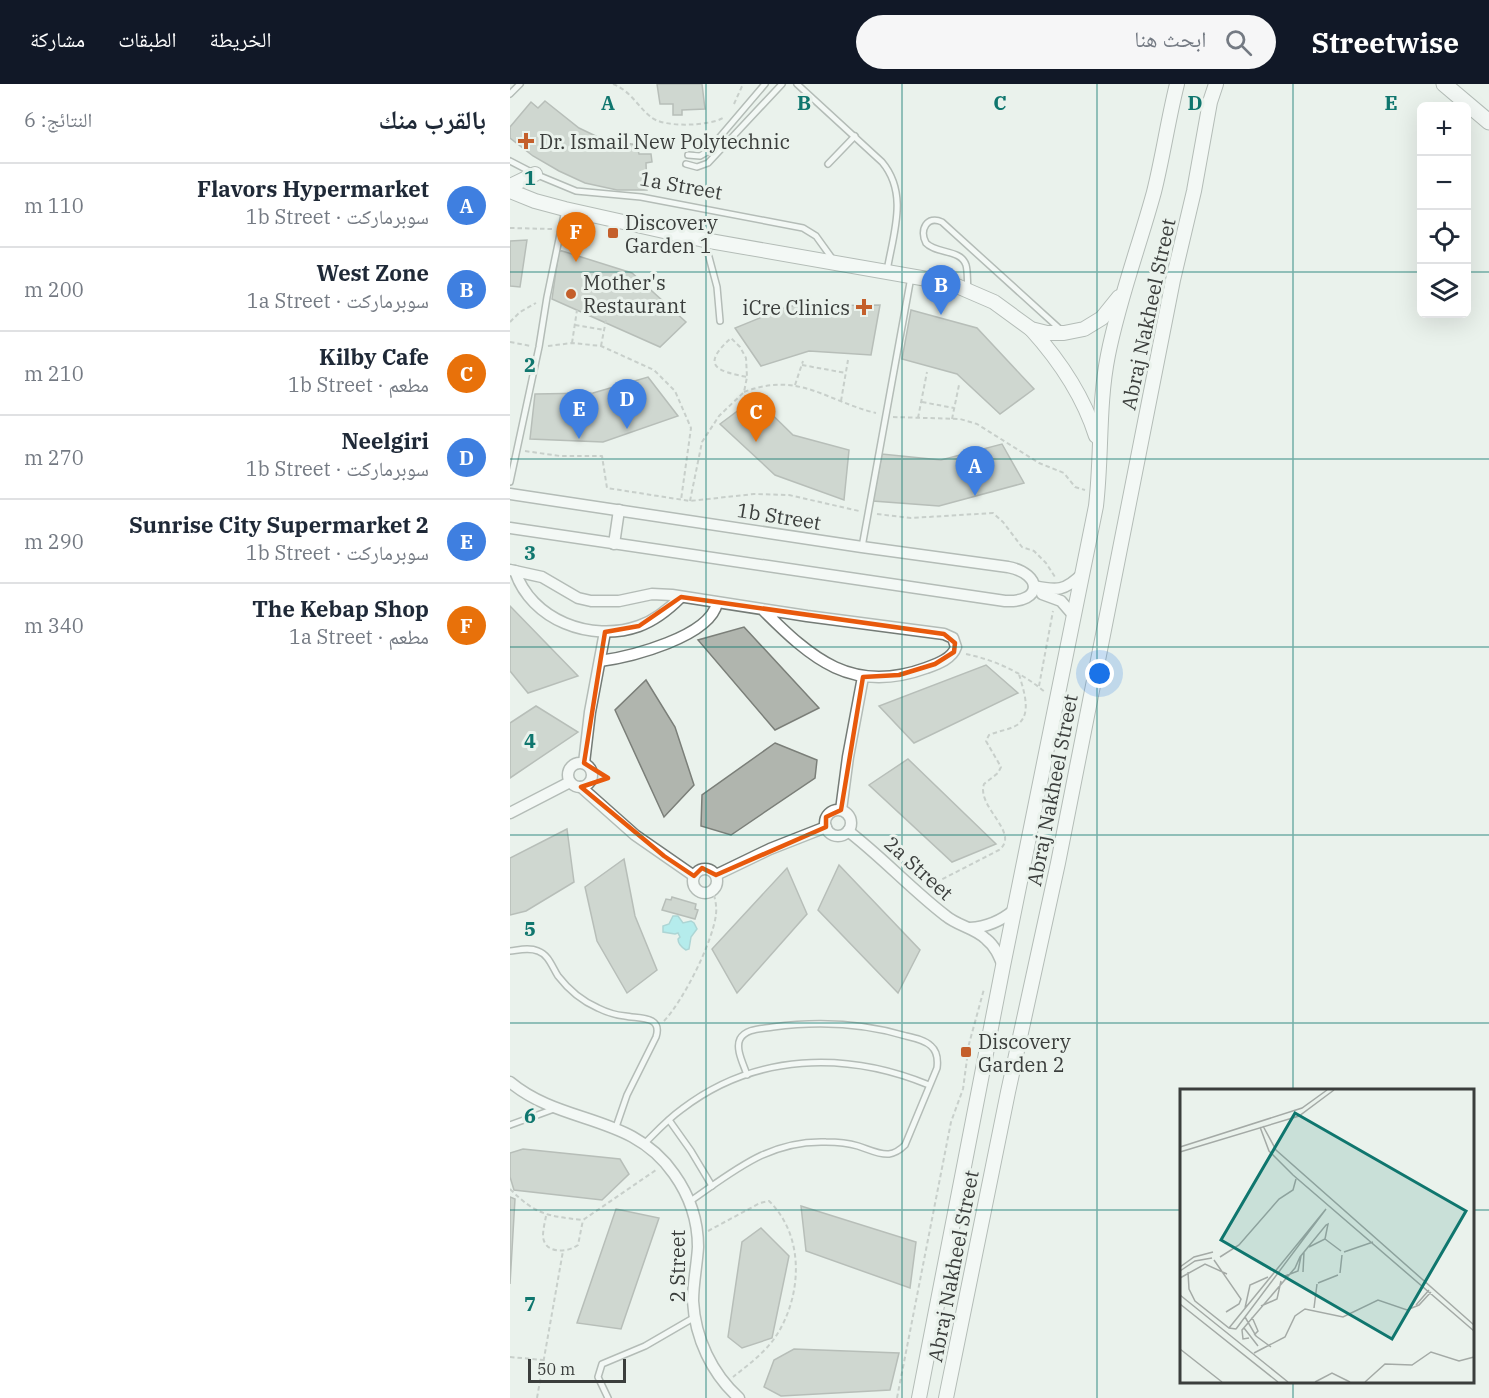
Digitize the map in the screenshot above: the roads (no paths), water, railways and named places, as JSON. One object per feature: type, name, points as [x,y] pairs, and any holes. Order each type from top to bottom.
[{"type":"main road","points":[[1444,84],[1489,122]]},
{"type":"street","name":"Abraj Nakheel Street","points":[[919,1398],[1098,491],[1105,373],[1125,283],[1154,191],[1177,84]]},
{"type":"street","name":"Abraj Nakheel Street","points":[[946,1398],[1008,1092],[1058,863],[1173,280],[1194,191],[1210,102],[1216,84]]},
{"type":"street","points":[[510,186],[535,174]]},
{"type":"street","points":[[510,191],[565,209],[704,240],[933,279],[968,289],[1007,310],[1031,329],[1046,346],[1073,383],[1099,447]]},
{"type":"street","points":[[1031,329],[1047,333],[1064,333],[1084,329],[1102,318],[1116,302],[1125,283]]},
{"type":"street","name":"1b Street","points":[[510,494],[1017,568],[1030,576],[1034,589],[1052,593]]},
{"type":"street","points":[[614,544],[619,510]]},
{"type":"street","points":[[510,528],[1005,601],[1026,599],[1034,589]]},
{"type":"street","points":[[513,571],[530,599],[553,617],[578,628],[605,632],[639,626],[662,614],[681,597]]},
{"type":"street","points":[[513,571],[542,578],[578,598],[591,601],[612,602],[652,594],[681,597],[949,635],[955,643],[954,652],[917,671],[899,675],[863,677],[817,658],[796,643],[762,609]]},
{"type":"street","points":[[1074,616],[1066,605],[1052,593],[1068,586],[1082,574]]},
{"type":"street","points":[[600,661],[624,657],[669,642],[709,619],[717,603]]},
{"type":"street","points":[[584,763],[590,712],[605,632]]},
{"type":"street","points":[[841,810],[846,768],[863,677]]},
{"type":"street","points":[[581,787],[589,783],[592,774],[584,763],[570,768],[568,778],[570,782],[581,787],[635,835],[694,876]]},
{"type":"street","points":[[510,813],[570,782]]},
{"type":"street","points":[[841,810],[851,823],[848,831],[841,835],[833,835],[826,826],[827,816],[833,811],[841,810]]},
{"type":"street","points":[[716,875],[826,826]]},
{"type":"street","name":"2a Street","points":[[848,831],[945,916],[987,939],[994,947],[1003,966]]},
{"type":"street","points":[[705,868],[716,875],[717,884],[712,891],[704,893],[696,889],[693,880],[700,869],[705,868]]},
{"type":"street","points":[[969,928],[989,925],[1014,910]]},
{"type":"street","name":"2 Street","points":[[510,1082],[535,1100],[555,1109],[616,1127],[645,1143],[675,1175],[689,1202],[697,1236],[693,1302],[695,1317],[706,1352],[725,1383],[739,1398]]},
{"type":"lane","points":[[510,94],[520,84]]},
{"type":"lane","points":[[688,155],[700,156],[707,152],[765,84]]},
{"type":"lane","points":[[686,164],[698,167],[708,163],[782,84]]},
{"type":"lane","points":[[797,84],[888,169],[896,184],[897,210],[887,271]]},
{"type":"lane","points":[[828,164],[855,136]]},
{"type":"lane","name":"1a Street","points":[[510,160],[535,174],[576,190],[641,197],[803,228],[816,236],[835,262]]},
{"type":"lane","points":[[510,482],[565,209]]},
{"type":"lane","points":[[968,289],[964,260],[955,254],[930,247],[926,243],[923,233],[928,221],[942,222],[1064,333]]},
{"type":"lane","points":[[704,240],[717,287],[720,321]]},
{"type":"lane","points":[[862,547],[911,275]]},
{"type":"lane","points":[[510,951],[529,949],[539,951],[548,958],[569,989],[582,999],[611,1013],[648,1018],[656,1023],[658,1028],[656,1037],[627,1095],[616,1127]]},
{"type":"lane","points":[[689,1202],[747,1162],[772,1150],[800,1143],[829,1142],[857,1146],[883,1154],[895,1153],[905,1145],[938,1062],[931,1046],[894,1032],[838,1024],[801,1024],[749,1031],[744,1034],[738,1044],[747,1075]]},
{"type":"lane","points":[[645,1143],[669,1120],[699,1098],[747,1075],[799,1063],[825,1062],[878,1068],[929,1085]]},
{"type":"lane","points":[[510,1125],[555,1109]]},
{"type":"lane","points":[[669,1120],[692,1151],[712,1186]]},
{"type":"lane","points":[[608,1398],[598,1377],[602,1364],[645,1346],[695,1317]]},
{"type":"water","points":[[673,916],[678,916],[683,923],[691,921],[697,929],[691,937],[689,949],[686,950],[680,945],[678,933],[663,932],[663,926],[669,924]]},
{"type":"place","name":"Dr. Ismail New Polytechnic","points":[[526,141]]},
{"type":"place","name":"Discovery Garden 1","points":[[613,233]]},
{"type":"place","name":"The Kebap Shop","points":[[576,262]]},
{"type":"place","name":"Mother's Restaurant","points":[[571,294]]},
{"type":"place","name":"iCre Clinics","points":[[864,307]]},
{"type":"place","name":"West Zone","points":[[941,315]]},
{"type":"place","name":"Neelgiri","points":[[627,429]]},
{"type":"place","name":"Sunrise City Supermarket 2","points":[[579,439]]},
{"type":"place","name":"Kilby Cafe","points":[[756,442]]},
{"type":"place","name":"Flavors Hypermarket","points":[[975,496]]},
{"type":"place","name":"Discovery Garden 2","points":[[966,1052]]}]
